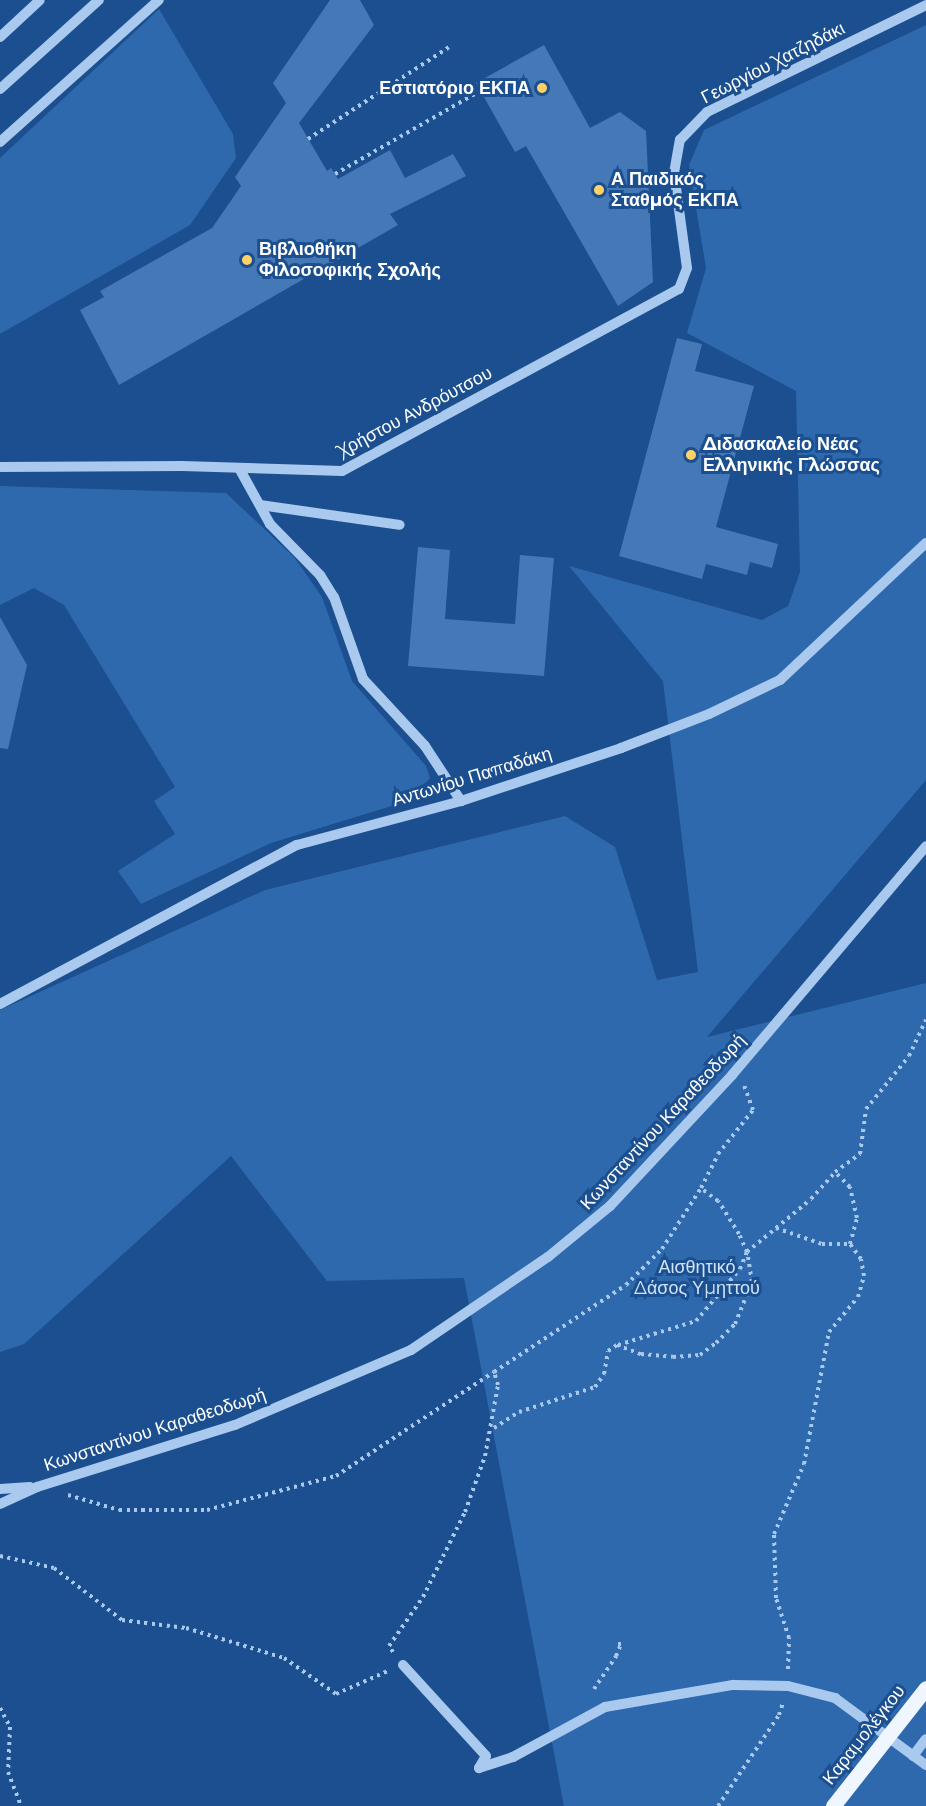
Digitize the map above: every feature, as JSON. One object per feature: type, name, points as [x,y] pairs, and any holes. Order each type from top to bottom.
[{"type":"main road","name":"Καραμολέγκου","points":[[835,1805],[926,1688]]},
{"type":"street","points":[[0,37],[40,0]]},
{"type":"street","points":[[0,89],[99,0]]},
{"type":"street","points":[[0,142],[159,0]]},
{"type":"street","name":"Γεωργίου Χατζηδάκι","points":[[679,289],[687,268],[674,173],[680,140],[707,112],[926,4]]},
{"type":"street","name":"Χρήστου Ανδρόυτσου","points":[[0,466],[342,471],[679,289]]},
{"type":"street","points":[[239,468],[270,524],[320,575],[334,597],[363,680],[425,746],[461,801]]},
{"type":"street","points":[[260,505],[400,525]]},
{"type":"street","name":"Αντωνίου Παπαδάκη","points":[[0,1004],[297,845],[461,801],[643,739],[780,680],[926,543]]},
{"type":"street","name":"Κωνσταντίνου Καραθεοδωρή","points":[[0,1504],[37,1487],[235,1425],[411,1350],[548,1257],[610,1206],[732,1075],[926,846]]},
{"type":"street","name":"Κωνσταντίνου Καραθεοδωρή","points":[[0,1490],[37,1487]]},
{"type":"street","points":[[403,1665],[486,1756],[479,1768],[513,1757],[605,1707],[733,1685],[788,1686],[835,1698],[886,1738],[926,1765]]},
{"type":"street","points":[[913,1756],[926,1739]]},
{"type":"path","points":[[308,139],[449,47]]},
{"type":"path","points":[[335,174],[480,91]]},
{"type":"path","points":[[493,1428],[519,1412],[595,1387],[604,1374],[608,1351],[617,1345],[696,1321],[740,1269],[747,1252],[811,1199],[835,1172],[860,1154],[866,1109],[909,1056],[926,1020]]},
{"type":"path","points":[[37,1487],[119,1510],[207,1510],[336,1476],[626,1285],[662,1249],[701,1188],[718,1154],[753,1110],[747,1087],[732,1075]]},
{"type":"path","points":[[835,1172],[850,1187],[857,1218],[850,1244]]},
{"type":"path","points":[[617,1345],[641,1354],[700,1355],[735,1324],[752,1282],[747,1252],[718,1201],[701,1188]]},
{"type":"path","points":[[776,1227],[822,1244],[850,1244]]},
{"type":"path","points":[[718,1806],[779,1714],[788,1686],[789,1638],[776,1598],[774,1534],[804,1464],[829,1332],[858,1297],[864,1276],[861,1259],[850,1244]]},
{"type":"path","points":[[0,1556],[54,1568],[122,1620],[186,1628],[284,1658],[336,1694],[403,1665],[389,1646],[423,1597],[465,1512],[493,1428],[498,1385],[494,1372]]},
{"type":"path","points":[[594,1689],[616,1656],[621,1644],[617,1644]]},
{"type":"path","points":[[0,1708],[10,1727],[8,1772],[21,1806]]},
{"type":"green space","points":[[159,9],[233,134],[236,158],[190,225],[0,334],[0,158]]},
{"type":"green space","name":"Αισθητικό Δάσος Υμηττού","points":[[926,25],[926,780],[707,1037],[926,983],[926,1806],[564,1806],[464,1278],[327,1281],[231,1156],[24,1344],[0,1352],[0,1010],[265,890],[565,816],[615,847],[657,980],[698,972],[663,681],[569,566],[762,620],[788,606],[800,572],[796,391],[687,333],[706,268],[689,165],[704,130]]},
{"type":"green space","points":[[0,486],[226,493],[294,557],[322,597],[352,681],[426,766],[430,778],[411,800],[271,843],[141,904],[118,871],[175,834],[154,801],[175,787],[64,605],[34,588],[0,605]]},
{"type":"building","name":"Βιβλιοθήκη Φιλοσοφικής Σχολής","points":[[330,0],[360,0],[374,25],[299,123],[327,171],[331,168],[338,179],[390,150],[405,178],[453,154],[466,176],[390,214],[398,225],[119,385],[80,310],[104,297],[100,291],[212,228],[241,186],[235,177],[286,103],[273,83]]},
{"type":"building","name":"Α Παιδικός Σταθμός ΕΚΠΑ","points":[[544,45],[590,128],[620,112],[646,131],[653,282],[618,306],[526,146],[515,152],[476,83]]},
{"type":"building","name":"Διδασκαλείο Νέας Ελληνικής Γλώσσας","points":[[677,338],[702,344],[695,371],[754,386],[716,527],[778,544],[772,568],[750,562],[747,575],[706,564],[702,579],[619,556]]},
{"type":"building","points":[[418,547],[450,550],[445,619],[515,624],[520,555],[554,558],[544,676],[408,666]]},
{"type":"building","points":[[0,617],[27,665],[8,749],[0,748]]},
{"type":"place","name":"Εστιατόριο ΕΚΠΑ","points":[[542,88]]},
{"type":"place","name":"Α Παιδικός Σταθμός ΕΚΠΑ","points":[[599,190]]},
{"type":"place","name":"Βιβλιοθήκη Φιλοσοφικής Σχολής","points":[[247,260]]},
{"type":"place","name":"Διδασκαλείο Νέας Ελληνικής Γλώσσας","points":[[691,455]]}]
